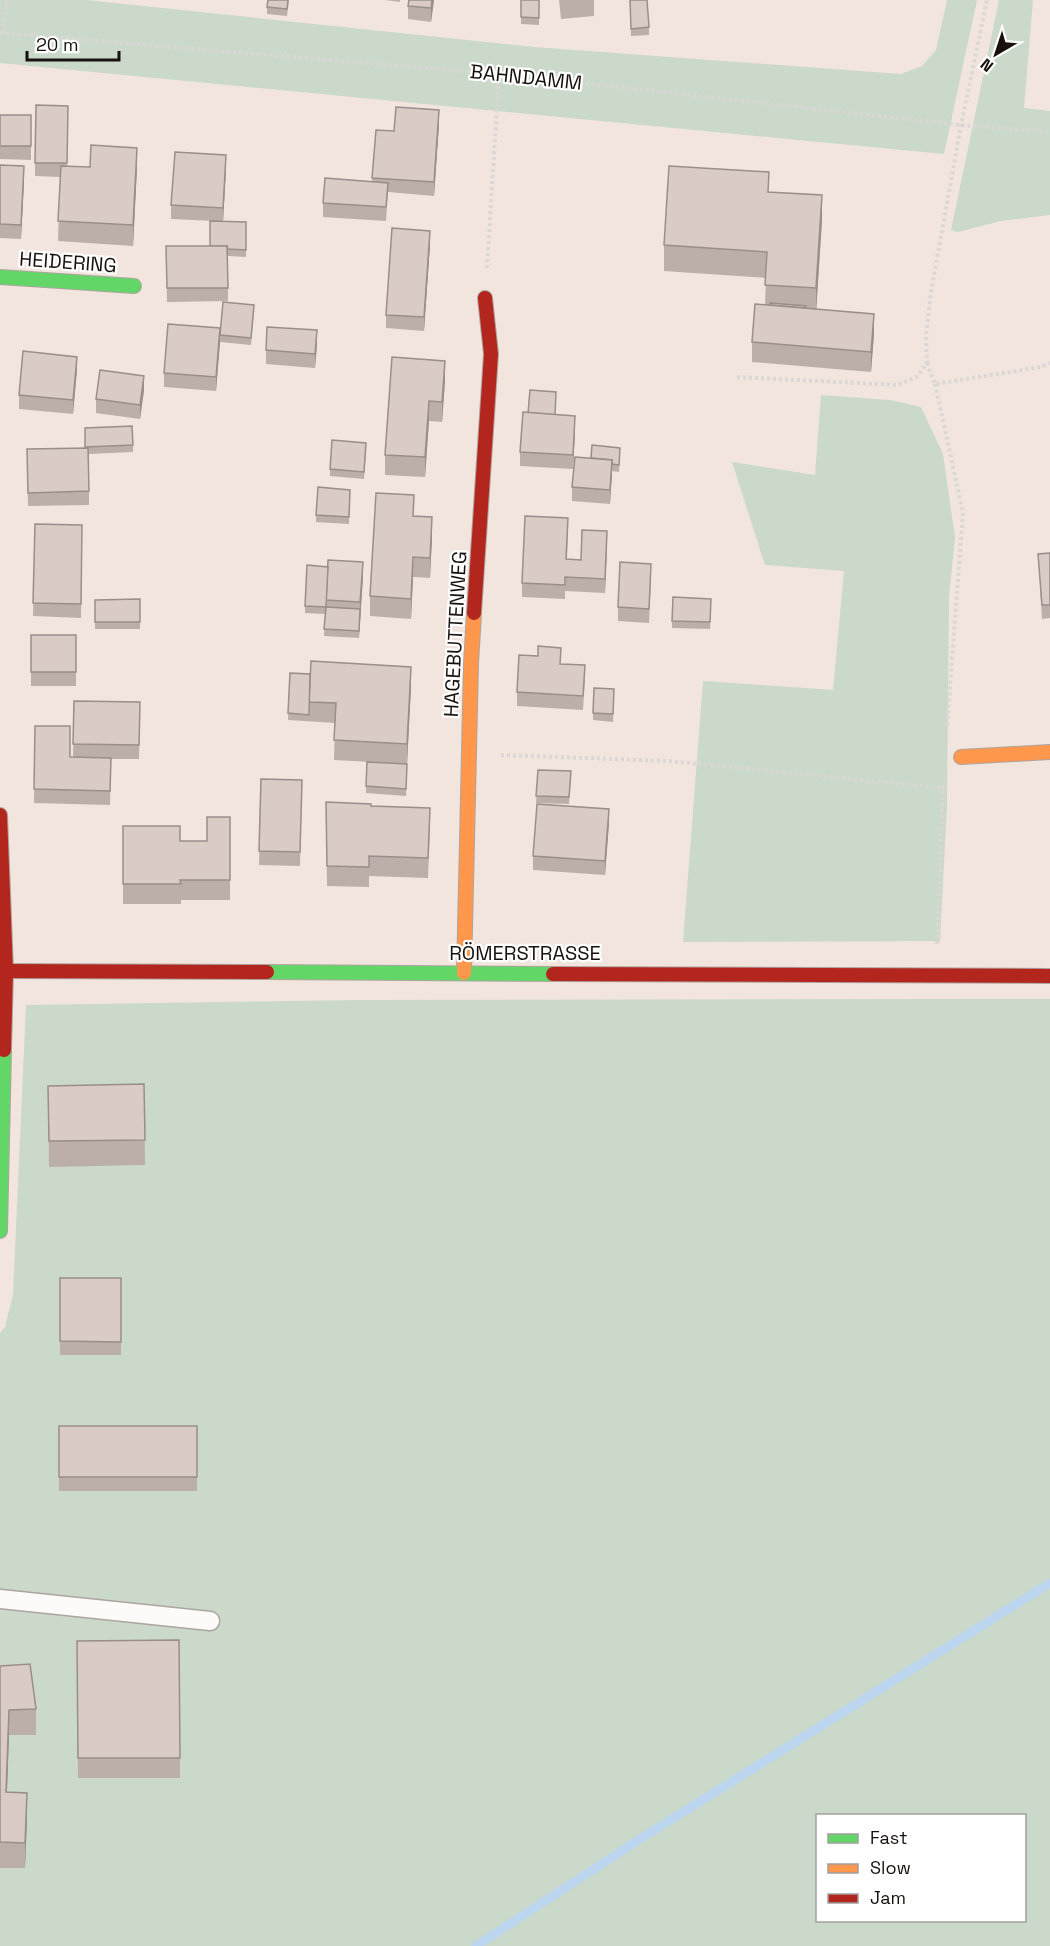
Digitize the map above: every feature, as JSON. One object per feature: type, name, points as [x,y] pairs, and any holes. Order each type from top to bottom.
[{"type":"street","name":"HEIDERING","points":[[0,277],[134,286]]},
{"type":"street","name":"HAGEBUTTENWEG","points":[[464,973],[471,664],[491,354],[485,298]]},
{"type":"street","points":[[961,757],[1050,752]]},
{"type":"street","points":[[0,815],[3,971],[0,1231]]},
{"type":"street","name":"RÖMERSTRASSE","points":[[3,971],[1050,976]]},
{"type":"lane","points":[[0,1599],[210,1621]]},
{"type":"path","points":[[1,33],[7,0]]},
{"type":"path","points":[[947,734],[963,513],[934,384],[927,363],[926,336],[931,292],[961,125],[987,0]]},
{"type":"path","name":"BAHNDAMM","points":[[1,33],[499,74],[961,125],[1050,132]]},
{"type":"path","points":[[485,298],[499,74]]},
{"type":"path","points":[[737,376],[898,385],[918,376],[927,363]]},
{"type":"path","points":[[934,384],[1041,368],[1050,363]]},
{"type":"path","points":[[469,754],[668,760],[943,788]]},
{"type":"path","points":[[936,948],[944,775]]},
{"type":"green space","points":[[0,0],[86,0],[534,47],[901,74],[922,66],[936,50],[947,0],[977,0],[944,154],[0,63]]},
{"type":"green space","points":[[999,0],[1033,0],[1024,108],[1050,111],[1050,215],[1001,221],[958,232],[951,230]]},
{"type":"green space","points":[[821,395],[890,400],[921,407],[943,454],[955,537],[949,597],[947,804],[940,941],[683,942],[703,681],[833,690],[844,571],[765,565],[732,462],[815,475]]},
{"type":"green space","points":[[1050,999],[1050,1946],[0,1946],[0,1333],[5,1327],[13,1295],[26,1005],[361,1000]]},
{"type":"building","points":[[268,0],[288,0],[287,9],[267,7]]},
{"type":"building","points":[[409,0],[432,0],[431,8],[408,6]]},
{"type":"building","points":[[521,0],[539,0],[539,18],[521,17]]},
{"type":"building","points":[[630,0],[647,0],[649,27],[631,29]]},
{"type":"building","points":[[36,105],[68,106],[67,163],[35,163]]},
{"type":"building","points":[[396,107],[439,110],[434,182],[372,178],[376,130],[394,131]]},
{"type":"building","points":[[0,115],[31,115],[31,146],[0,146]]},
{"type":"building","points":[[91,145],[137,148],[133,225],[58,221],[61,166],[90,167]]},
{"type":"building","points":[[175,152],[226,155],[223,208],[171,205]]},
{"type":"building","points":[[0,165],[24,166],[21,225],[0,224]]},
{"type":"building","points":[[669,166],[769,172],[768,192],[822,195],[816,288],[765,285],[767,252],[664,245]]},
{"type":"building","points":[[325,178],[388,183],[386,207],[323,203]]},
{"type":"building","points":[[210,221],[246,222],[246,250],[228,249],[227,246],[210,246]]},
{"type":"building","points":[[392,228],[430,231],[424,317],[386,315]]},
{"type":"building","points":[[166,246],[227,246],[228,288],[167,288]]},
{"type":"building","points":[[223,302],[254,305],[251,338],[220,335]]},
{"type":"building","points":[[770,303],[806,306],[805,308],[770,305]]},
{"type":"building","points":[[755,304],[874,314],[871,352],[752,342]]},
{"type":"building","points":[[168,324],[220,328],[216,377],[164,373]]},
{"type":"building","points":[[267,327],[317,330],[315,354],[266,350]]},
{"type":"building","points":[[23,351],[77,357],[73,400],[19,395]]},
{"type":"building","points":[[392,357],[445,361],[442,402],[429,401],[425,457],[385,455]]},
{"type":"building","points":[[100,370],[144,376],[140,405],[96,399]]},
{"type":"building","points":[[530,390],[556,392],[555,415],[528,413]]},
{"type":"building","points":[[523,412],[575,416],[573,455],[520,452]]},
{"type":"building","points":[[132,426],[133,445],[85,447],[85,428]]},
{"type":"building","points":[[332,440],[366,443],[364,472],[330,469]]},
{"type":"building","points":[[592,445],[620,448],[619,465],[612,464],[612,460],[591,458]]},
{"type":"building","points":[[88,448],[89,491],[28,493],[27,449]]},
{"type":"building","points":[[575,457],[612,460],[610,490],[572,487]]},
{"type":"building","points":[[318,487],[350,490],[349,517],[316,515]]},
{"type":"building","points":[[376,493],[414,495],[413,516],[432,517],[430,558],[413,557],[411,599],[370,596]]},
{"type":"building","points":[[525,516],[568,518],[566,559],[581,560],[582,530],[607,531],[605,579],[565,577],[565,585],[522,583]]},
{"type":"building","points":[[35,524],[82,525],[81,604],[33,603]]},
{"type":"building","points":[[1050,553],[1050,605],[1042,605],[1038,554]]},
{"type":"building","points":[[328,560],[363,562],[360,602],[326,600]]},
{"type":"building","points":[[620,562],[651,564],[649,609],[618,607]]},
{"type":"building","points":[[307,565],[328,567],[326,607],[305,606]]},
{"type":"building","points":[[673,597],[711,599],[710,622],[672,621]]},
{"type":"building","points":[[140,599],[140,622],[95,622],[95,600]]},
{"type":"building","points":[[326,607],[360,609],[359,631],[324,629]]},
{"type":"building","points":[[31,635],[76,635],[76,672],[31,672]]},
{"type":"building","points":[[538,646],[561,648],[560,664],[585,665],[583,696],[517,692],[519,655],[538,656]]},
{"type":"building","points":[[311,661],[411,667],[407,744],[334,740],[336,703],[309,702]]},
{"type":"building","points":[[290,673],[310,674],[309,715],[288,713]]},
{"type":"building","points":[[594,688],[614,689],[613,714],[593,713]]},
{"type":"building","points":[[74,701],[140,702],[139,745],[73,744]]},
{"type":"building","points":[[35,726],[70,726],[70,757],[111,758],[110,791],[34,789]]},
{"type":"building","points":[[367,762],[407,764],[406,789],[366,786]]},
{"type":"building","points":[[538,770],[571,771],[569,797],[536,796]]},
{"type":"building","points":[[261,779],[302,780],[300,852],[259,851]]},
{"type":"building","points":[[326,802],[430,808],[428,858],[369,856],[369,867],[327,866]]},
{"type":"building","points":[[537,804],[609,809],[605,861],[533,856]]},
{"type":"building","points":[[207,817],[230,817],[230,880],[180,880],[181,884],[123,884],[123,826],[180,826],[180,841],[207,841]]},
{"type":"building","points":[[144,1084],[145,1140],[49,1141],[48,1086]]},
{"type":"building","points":[[60,1278],[121,1278],[121,1342],[60,1341]]},
{"type":"building","points":[[59,1426],[197,1426],[197,1477],[59,1477]]},
{"type":"building","points":[[179,1640],[180,1758],[78,1758],[77,1641]]},
{"type":"building","points":[[30,1664],[36,1709],[9,1710],[6,1792],[27,1793],[25,1843],[0,1842],[0,1666]]},
{"type":"waterway","points":[[476,1946],[640,1839],[1050,1583]]},
{"type":"traffic: fast","points":[[0,277],[134,286]]},
{"type":"traffic: fast","points":[[267,972],[553,974]]},
{"type":"traffic: fast","points":[[0,1231],[4,1050]]},
{"type":"traffic: slow","points":[[464,973],[474,613]]},
{"type":"traffic: slow","points":[[961,757],[1050,752]]},
{"type":"traffic: jam","points":[[474,613],[491,354],[485,298]]},
{"type":"traffic: jam","points":[[0,815],[6,971],[4,1050]]},
{"type":"traffic: jam","points":[[0,971],[267,972]]},
{"type":"traffic: jam","points":[[553,974],[1050,976]]}]
